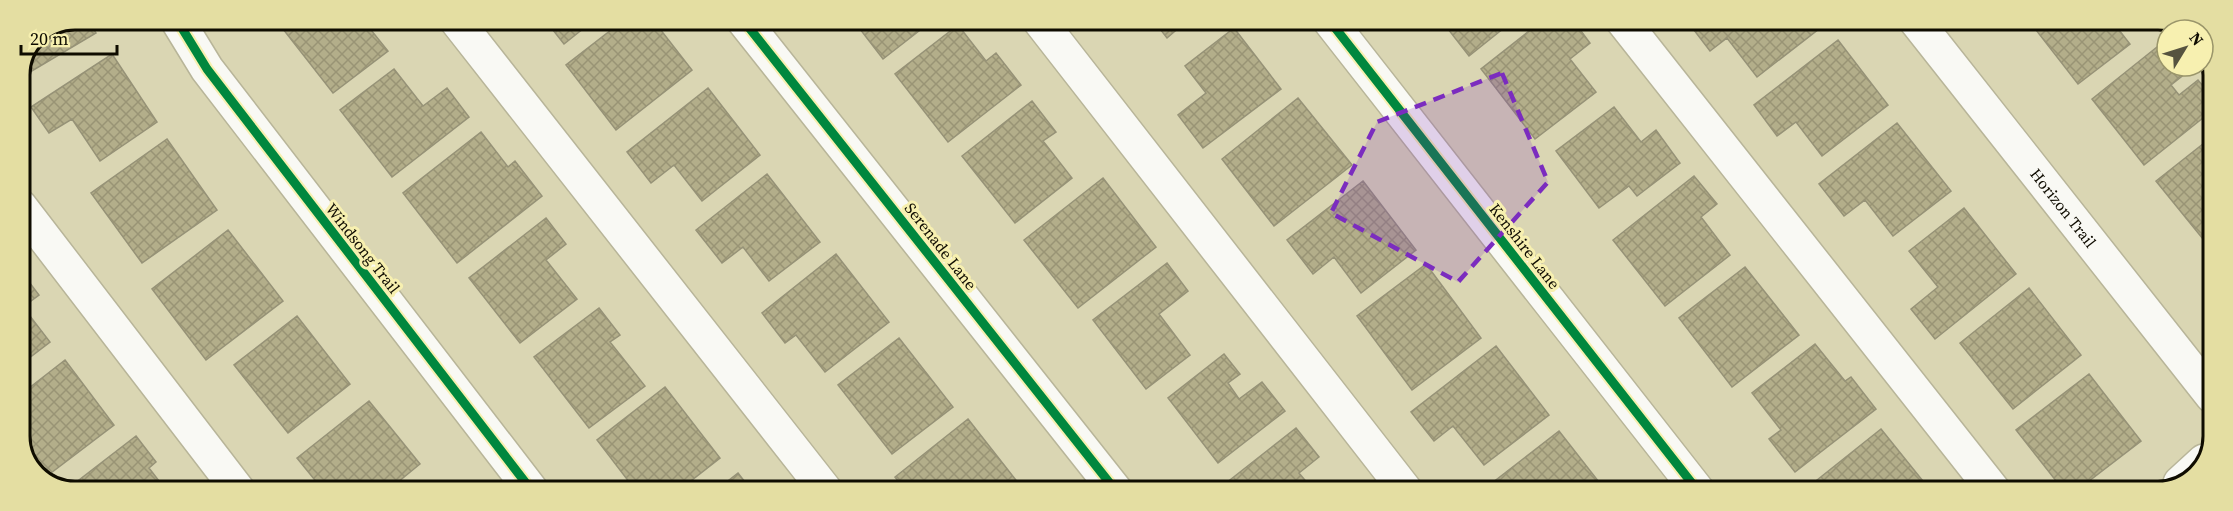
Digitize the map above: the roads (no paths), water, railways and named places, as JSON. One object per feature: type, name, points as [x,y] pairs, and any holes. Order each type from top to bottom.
[{"type":"street","name":"Windsong Trail","points":[[183,30],[207,69],[524,481]]},
{"type":"street","points":[[464,30],[818,481]]},
{"type":"street","name":"Serenade Lane","points":[[751,30],[1108,481]]},
{"type":"street","points":[[1047,30],[1398,481]]},
{"type":"street","name":"Kenshire Lane","points":[[1337,30],[1690,481]]},
{"type":"street","points":[[1630,30],[1986,481]]},
{"type":"street","name":"Horizon Trail","points":[[1923,30],[2203,385]]},
{"type":"street","points":[[30,219],[231,481]]}]
